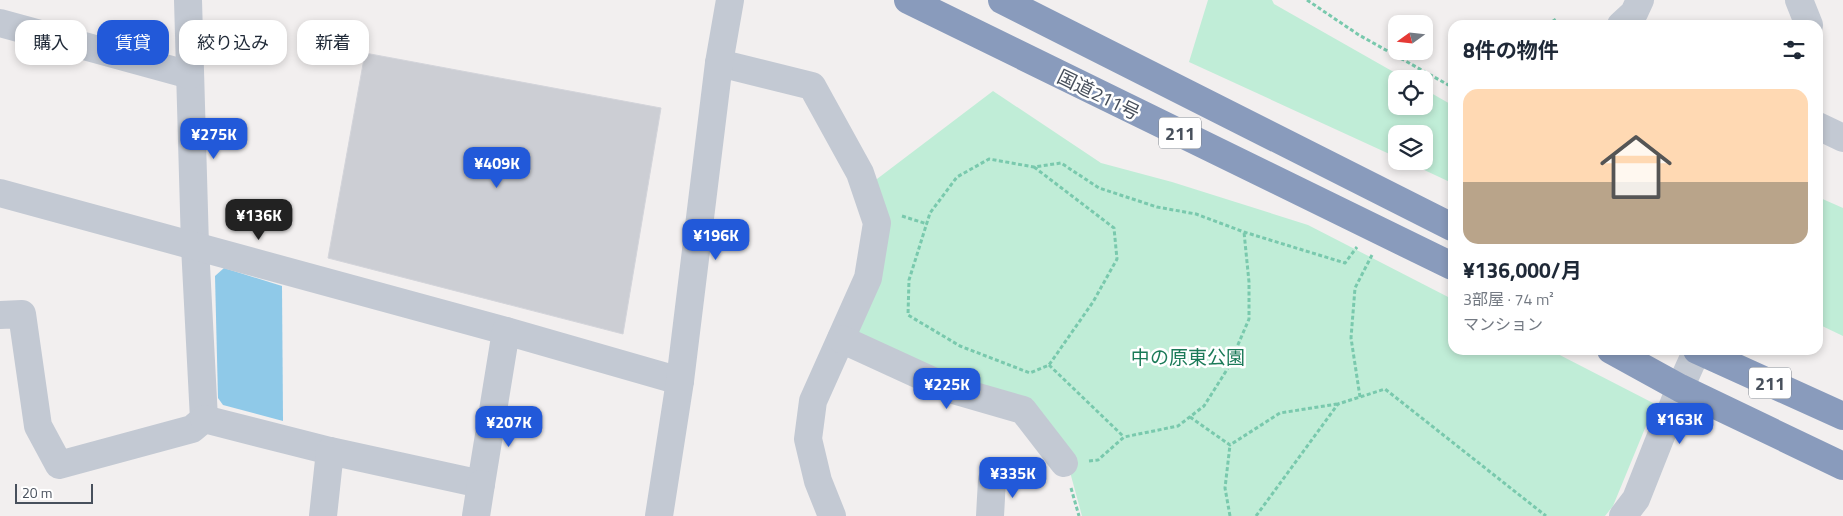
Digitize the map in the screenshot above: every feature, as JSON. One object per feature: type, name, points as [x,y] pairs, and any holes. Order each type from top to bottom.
[{"type":"highway","name":"国道211号","points":[[908,0],[1448,264]]},
{"type":"highway","name":"211","points":[[1002,0],[1448,225]]},
{"type":"highway","name":"211","points":[[1620,355],[1680,388],[1843,466]]},
{"type":"highway","name":"211","points":[[1708,355],[1843,416]]},
{"type":"street","points":[[188,0],[204,419]]},
{"type":"street","points":[[660,516],[680,381],[719,63],[730,0]]},
{"type":"street","points":[[1799,0],[1807,20]]},
{"type":"street","points":[[0,23],[190,75]]},
{"type":"street","points":[[719,63],[812,86],[860,173],[878,223],[868,278],[813,401],[808,439],[818,482],[832,516]]},
{"type":"street","points":[[1823,128],[1843,138]]},
{"type":"street","points":[[0,193],[680,381]]},
{"type":"street","points":[[0,314],[22,314],[38,426],[59,465],[192,429],[204,419]]},
{"type":"street","points":[[476,516],[506,332]]},
{"type":"street","points":[[841,339],[950,389],[1023,410],[1064,463]]},
{"type":"street","points":[[1623,516],[1636,499],[1695,355]]},
{"type":"street","points":[[204,419],[330,451],[481,484]]},
{"type":"street","points":[[323,516],[330,451]]},
{"type":"street","points":[[990,516],[992,480]]},
{"type":"path","points":[[1307,0],[1360,35],[1448,85]]},
{"type":"path","points":[[1034,167],[1114,228],[1117,259],[1093,302],[1049,365],[1030,373],[960,346],[908,315],[909,280],[930,213],[957,177],[988,159],[1034,167],[1061,163],[1098,188],[1157,207],[1196,214],[1244,232],[1345,263],[1378,230]]},
{"type":"path","points":[[1360,397],[1351,338],[1355,288],[1378,230]]},
{"type":"path","points":[[1064,463],[1098,460],[1124,436],[1178,426],[1204,406],[1228,368],[1250,319],[1250,282],[1244,232]]},
{"type":"path","points":[[1049,365],[1124,436]]},
{"type":"path","points":[[1230,445],[1280,413],[1338,404],[1385,389],[1546,516]]},
{"type":"path","points":[[1256,516],[1338,404]]},
{"type":"path","points":[[1190,417],[1230,445]]},
{"type":"path","points":[[1230,445],[1225,488],[1230,516]]},
{"type":"green space","points":[[1208,0],[1272,0],[1274,4],[1390,70],[1388,70],[1388,115],[1433,115],[1433,94],[1448,103],[1448,181],[1424,170],[1433,170],[1433,125],[1388,125],[1388,153],[1189,62]]},
{"type":"green space","name":"中の原東公園","points":[[993,91],[1101,163],[1172,182],[1308,225],[1448,297],[1448,355],[1560,355],[1655,404],[1613,506],[1605,516],[1082,516],[1067,461],[1025,405],[851,337],[873,182]]},
{"type":"green space","points":[[1823,199],[1843,208],[1843,336],[1823,326]]},
{"type":"water","points":[[224,268],[282,286],[283,421],[223,405],[218,398],[215,276]]},
{"type":"building","points":[[369,54],[661,108],[623,334],[328,258],[363,65],[369,65]]}]
